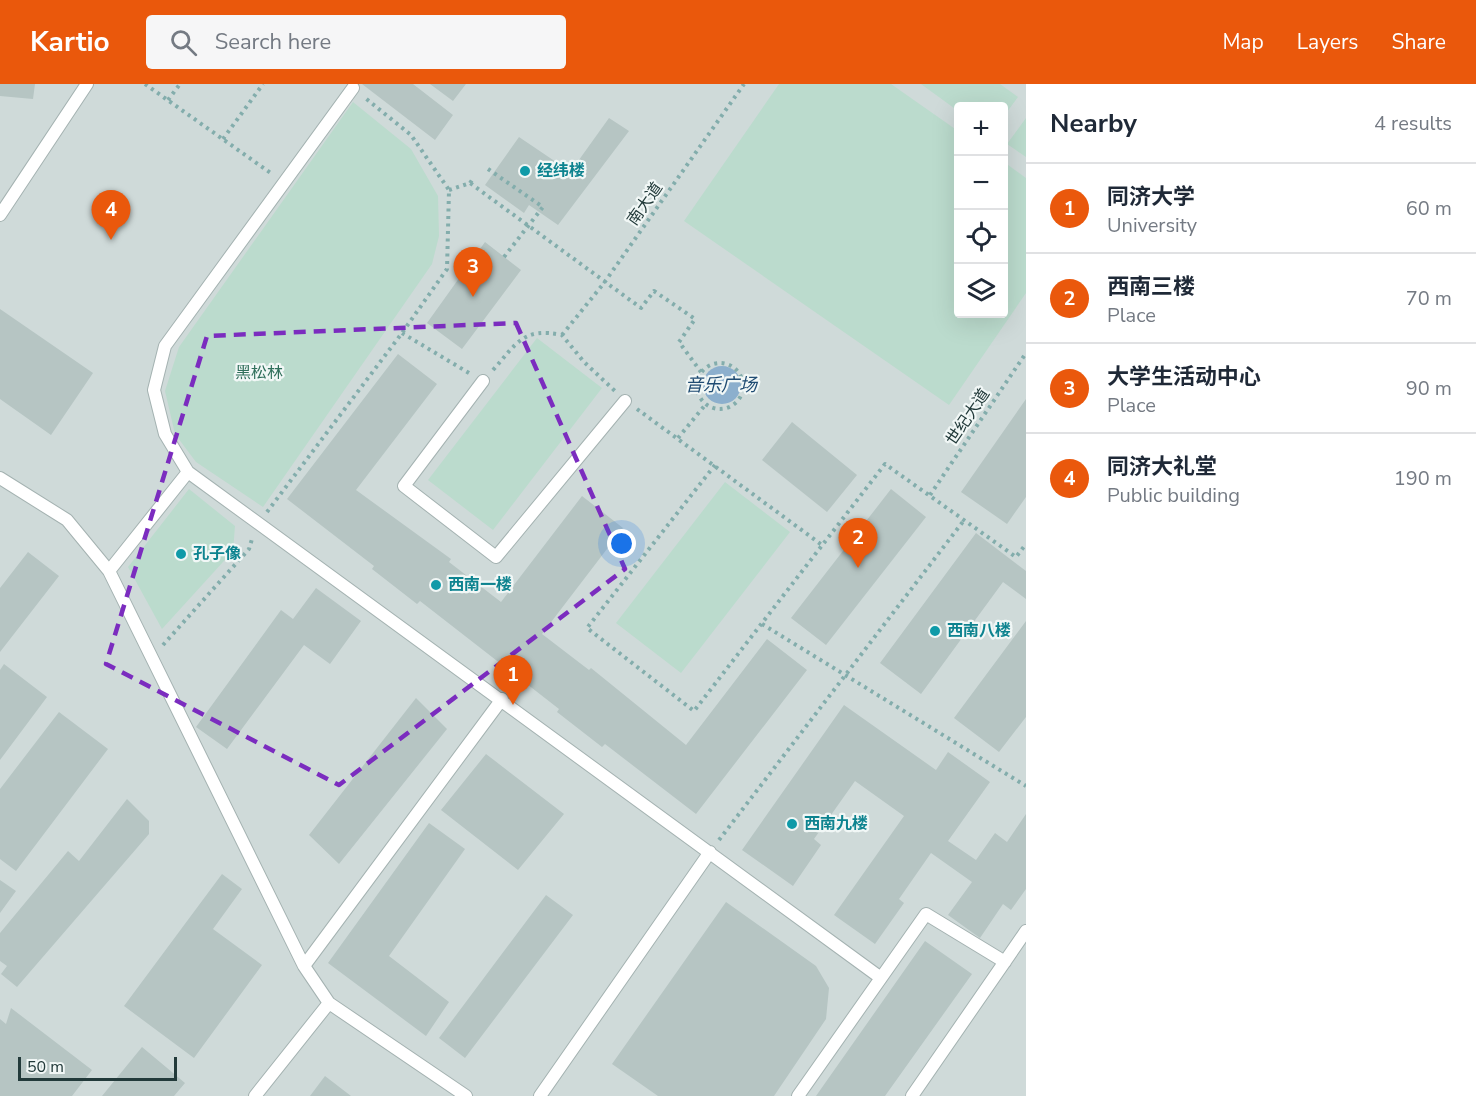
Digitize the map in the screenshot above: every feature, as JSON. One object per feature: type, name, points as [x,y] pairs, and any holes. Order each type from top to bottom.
[{"type":"lane","points":[[0,215],[87,84]]},
{"type":"lane","points":[[353,88],[165,346],[154,390],[165,434],[188,472],[881,978]]},
{"type":"lane","points":[[483,381],[404,486],[496,557],[625,400]]},
{"type":"lane","points":[[109,572],[188,472]]},
{"type":"lane","points":[[0,478],[67,520],[109,572],[304,966],[330,1003],[466,1096]]},
{"type":"lane","points":[[304,966],[501,699]]},
{"type":"lane","points":[[540,1096],[710,852]]},
{"type":"lane","points":[[798,1096],[926,914],[1005,962]]},
{"type":"lane","points":[[912,1096],[1026,932]]},
{"type":"lane","points":[[255,1096],[330,1003]]},
{"type":"path","points":[[145,84],[285,183]]},
{"type":"path","points":[[168,100],[180,84]]},
{"type":"path","points":[[223,139],[263,84]]},
{"type":"path","name":"南大道","points":[[562,335],[604,283],[744,84]]},
{"type":"path","points":[[151,658],[249,549],[259,523],[402,333],[447,269],[449,190],[411,135],[353,88]]},
{"type":"path","points":[[488,169],[543,207],[504,257]]},
{"type":"path","points":[[449,190],[470,183],[474,177]]},
{"type":"path","points":[[470,183],[640,308],[654,291],[695,319],[679,342],[701,372]]},
{"type":"path","name":"世纪大道","points":[[930,495],[1026,353]]},
{"type":"path","points":[[714,363],[730,364],[741,375],[743,383],[740,398],[735,404],[720,409],[706,404],[701,399],[697,385],[701,372],[714,363]]},
{"type":"path","points":[[678,438],[706,404]]},
{"type":"path","points":[[715,465],[587,628],[694,711],[885,464],[1016,557],[1026,544]]},
{"type":"path","points":[[710,852],[965,519]]},
{"type":"path","points":[[762,624],[1026,786]]},
{"type":"highlighted area","points":[[516,323],[625,569],[339,785],[106,664],[207,336]]},
{"type":"shaded area","points":[[0,84],[1026,84],[1026,1096],[0,1096]]},
{"type":"green space","points":[[779,84],[891,84],[954,128],[954,318],[1008,318],[1008,165],[1026,178],[1026,293],[949,405],[684,221]]},
{"type":"green space","points":[[921,84],[1000,84],[1018,97],[1008,111],[1008,102],[954,102],[954,108]]},
{"type":"green space","name":"黑松林","points":[[353,102],[411,149],[438,196],[439,236],[432,264],[263,507],[196,462],[175,434],[165,391],[179,347]]},
{"type":"green space","points":[[1026,118],[1026,157],[1008,143]]},
{"type":"green space","points":[[537,338],[602,388],[493,530],[428,480]]},
{"type":"green space","points":[[725,482],[790,532],[681,673],[616,623]]},
{"type":"green space","points":[[189,489],[235,526],[233,551],[162,629],[128,567]]},
{"type":"water","name":"音乐广场","points":[[722,366],[736,371],[741,385],[736,399],[722,404],[708,399],[703,385],[708,371]]},
{"type":"building","points":[[0,84],[35,84],[33,99],[0,96]]},
{"type":"building","points":[[362,84],[413,84],[453,115],[435,140]]},
{"type":"building","points":[[430,84],[466,84],[453,101]]},
{"type":"building","name":"经纬楼","points":[[609,118],[629,131],[558,225],[529,205],[524,213],[485,185],[519,137],[556,162],[552,168],[566,178]]},
{"type":"building","points":[[485,242],[521,270],[462,349],[427,323]]},
{"type":"building","points":[[0,309],[93,373],[51,435],[0,399]]},
{"type":"building","name":"西南一楼","points":[[398,354],[437,384],[356,490],[451,559],[449,562],[501,602],[582,496],[623,528],[542,634],[589,670],[591,668],[686,745],[767,639],[807,670],[696,814],[605,744],[602,747],[557,712],[559,709],[420,601],[417,604],[372,569],[374,566],[287,499]]},
{"type":"building","points":[[1026,399],[1026,497],[1007,524],[961,492]]},
{"type":"building","points":[[792,422],[857,475],[827,512],[762,460]]},
{"type":"building","points":[[891,489],[926,517],[826,645],[791,618]]},
{"type":"building","name":"西南八楼","points":[[976,533],[1026,571],[1026,599],[1003,582],[921,694],[880,663]]},
{"type":"building","points":[[28,552],[59,576],[0,652],[0,588]]},
{"type":"building","points":[[316,588],[361,621],[330,664],[304,645],[227,749],[196,727],[281,610],[293,619]]},
{"type":"building","name":"西南八楼","points":[[1026,621],[1026,717],[999,752],[954,718]]},
{"type":"building","points":[[4,664],[47,697],[0,760],[0,670]]},
{"type":"building","points":[[416,698],[447,729],[339,864],[309,835]]},
{"type":"building","name":"西南九楼","points":[[844,705],[936,770],[948,752],[990,782],[948,841],[976,860],[995,833],[1007,842],[1026,814],[1026,889],[1011,910],[1003,904],[980,938],[948,915],[972,882],[931,853],[899,899],[904,903],[875,944],[834,915],[904,816],[855,781],[814,839],[821,845],[793,886],[742,850]]},
{"type":"building","points":[[59,712],[108,749],[16,871],[0,859],[0,789]]},
{"type":"building","points":[[486,754],[564,814],[518,870],[441,810]]},
{"type":"building","points":[[127,799],[149,821],[149,834],[17,987],[1,974],[7,966],[0,961],[0,933],[68,851],[79,861]]},
{"type":"building","points":[[429,823],[465,849],[389,956],[449,1002],[426,1036],[328,963]]},
{"type":"building","points":[[222,874],[242,889],[213,929],[262,965],[194,1058],[124,1006]]},
{"type":"building","points":[[0,880],[16,891],[0,913]]},
{"type":"building","points":[[546,895],[573,915],[465,1058],[439,1038]]},
{"type":"building","points":[[726,902],[816,966],[829,988],[826,1019],[774,1096],[658,1096],[612,1064]]},
{"type":"building","points":[[925,941],[972,974],[885,1096],[816,1096]]},
{"type":"building","points":[[11,1008],[92,1070],[72,1096],[0,1096],[0,1019],[6,1024]]},
{"type":"building","points":[[142,1047],[185,1083],[174,1096],[102,1096]]},
{"type":"building","points":[[325,1076],[351,1096],[310,1096]]},
{"type":"place","name":"经纬楼","points":[[525,171]]},
{"type":"place","name":"同济大礼堂","points":[[111,240]]},
{"type":"place","name":"大学生活动中心","points":[[473,297]]},
{"type":"place","name":"孔子像","points":[[181,554]]},
{"type":"place","name":"西南三楼","points":[[858,568]]},
{"type":"place","name":"西南一楼","points":[[436,585]]},
{"type":"place","name":"西南八楼","points":[[935,631]]},
{"type":"place","name":"同济大学","points":[[513,705]]},
{"type":"place","name":"西南九楼","points":[[792,824]]}]
